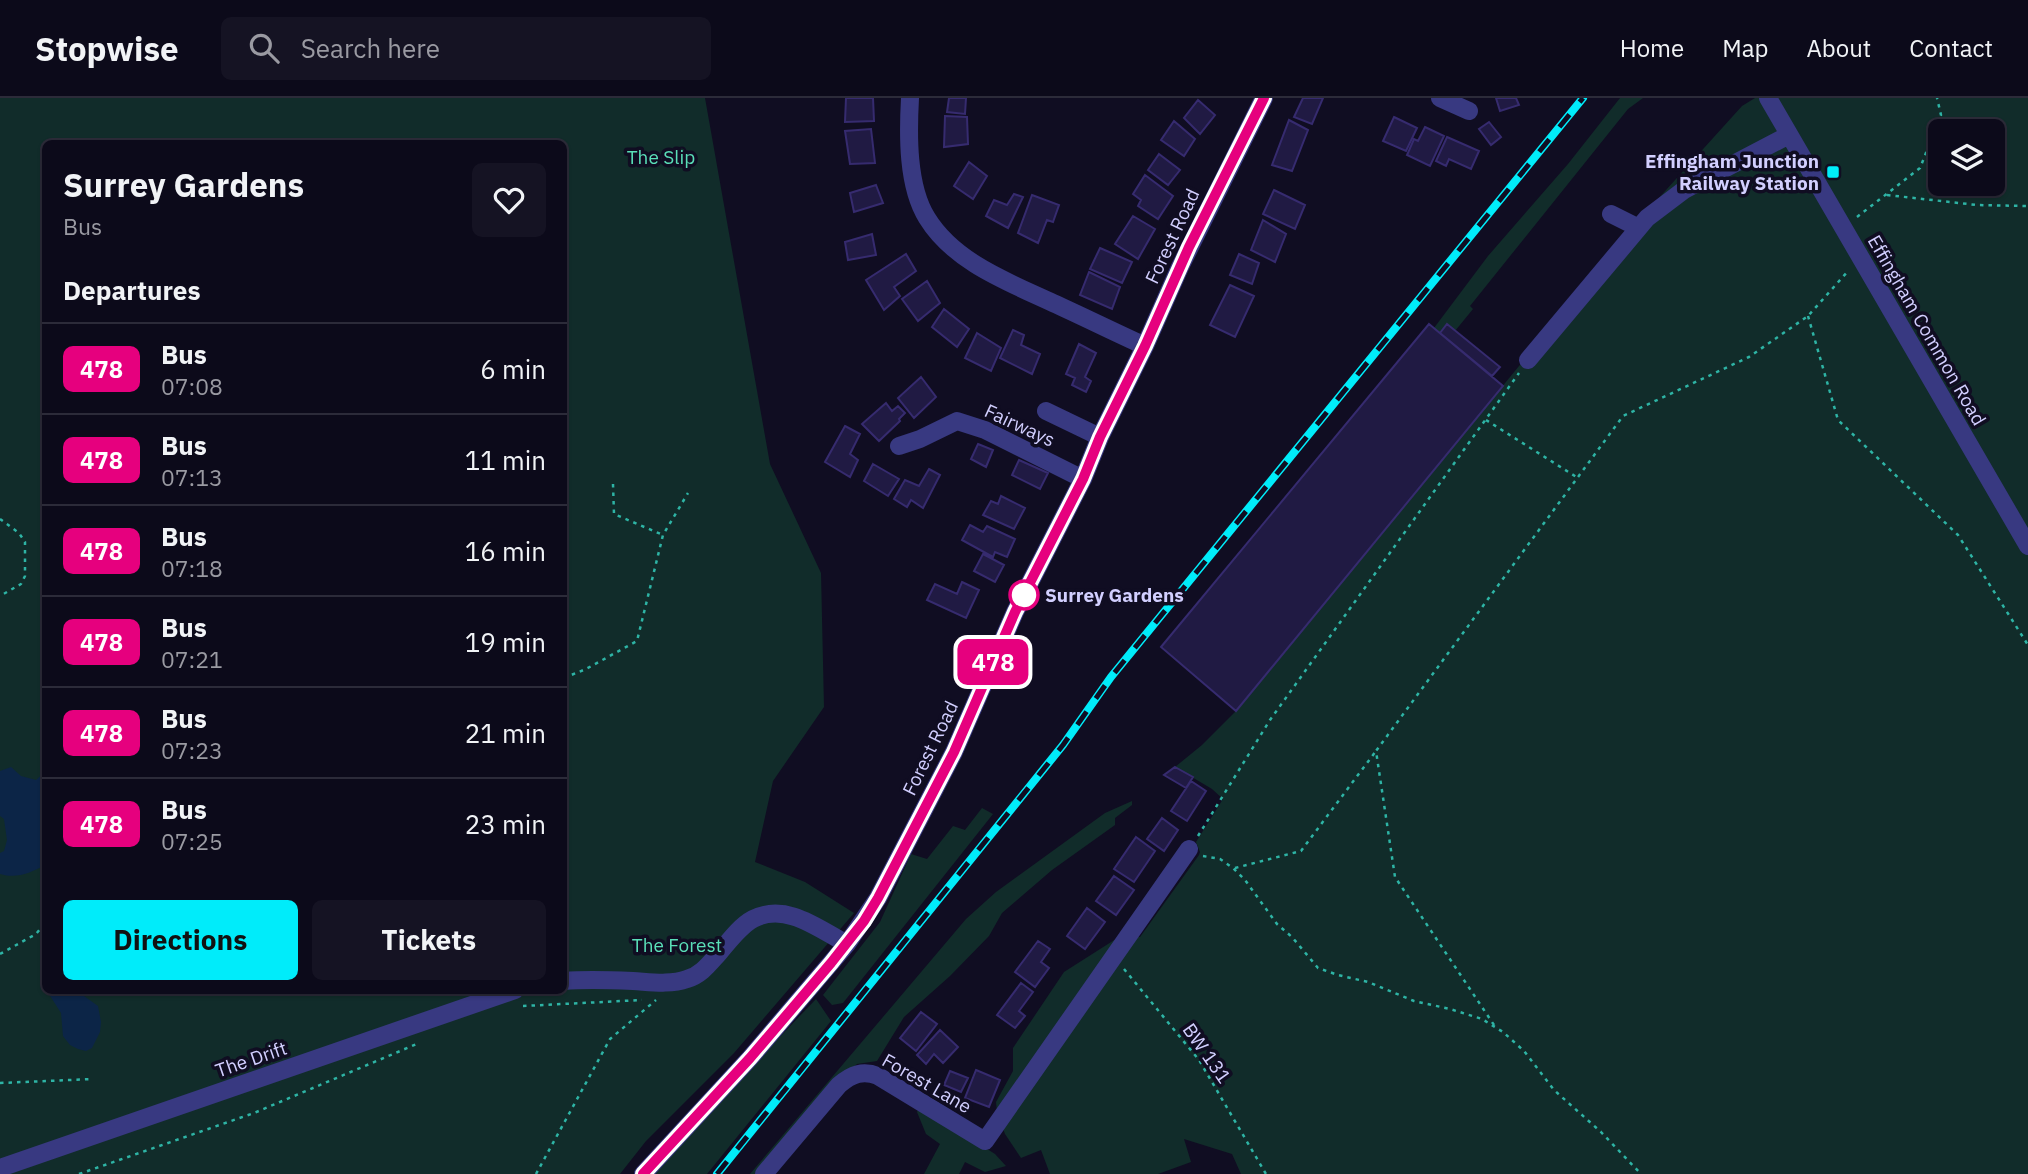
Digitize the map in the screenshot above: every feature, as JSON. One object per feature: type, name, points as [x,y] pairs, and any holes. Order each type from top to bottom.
[{"type":"street","points":[[911,98],[909,151],[914,181],[918,200],[936,231],[975,264],[1004,280],[1145,346]]},
{"type":"street","name":"Forest Road","points":[[645,1171],[750,1058],[847,944],[878,898],[954,752],[1015,612],[1083,479],[1206,211],[1264,98]]},
{"type":"street","points":[[1440,98],[1469,111]]},
{"type":"street","name":"Effingham Common Road","points":[[1768,98],[2028,547]]},
{"type":"street","points":[[1528,360],[1647,218],[1684,190],[1789,135]]},
{"type":"street","points":[[1611,214],[1637,227]]},
{"type":"street","points":[[1046,411],[1100,437]]},
{"type":"street","name":"Fairways","points":[[899,446],[957,421],[985,430],[1083,479]]},
{"type":"street","points":[[1113,956],[1189,849]]},
{"type":"street","points":[[567,981],[677,982],[688,979],[699,974],[752,919],[771,913],[806,921],[847,944]]},
{"type":"street","name":"Forest Lane","points":[[764,1174],[839,1084],[861,1072],[878,1076],[985,1141],[1113,956]]},
{"type":"street","name":"The Drift","points":[[1,1161],[513,998]]},
{"type":"path","points":[[1844,227],[1920,168],[1941,115],[1937,98]]},
{"type":"path","points":[[1887,195],[1978,205],[2028,206]]},
{"type":"path","points":[[1233,868],[1301,850],[1623,416],[1749,357],[1808,316],[1850,269]]},
{"type":"path","points":[[1808,316],[1838,420],[1958,535],[2028,645]]},
{"type":"path","points":[[1528,360],[1270,720],[1189,849],[1199,855],[1220,859],[1233,868],[1277,924],[1292,937],[1318,968],[1368,982],[1414,1001],[1482,1019],[1496,1028],[1524,1051],[1554,1090],[1601,1132],[1641,1174]]},
{"type":"path","points":[[1486,419],[1578,478]]},
{"type":"path","points":[[613,484],[614,514],[663,535]]},
{"type":"path","points":[[567,677],[637,640],[663,535],[688,493]]},
{"type":"path","points":[[0,519],[19,533],[25,542],[25,576],[21,584],[0,596]]},
{"type":"path","points":[[1376,751],[1395,877],[1496,1028]]},
{"type":"path","points":[[0,954],[36,933],[42,926]]},
{"type":"path","name":"BW 131","points":[[1113,956],[1199,1060],[1266,1174]]},
{"type":"path","points":[[513,998],[656,1000],[610,1039],[536,1174]]},
{"type":"path","points":[[79,1174],[254,1113],[424,1041]]},
{"type":"path","points":[[0,1083],[93,1079]]},
{"type":"green space","points":[[0,98],[705,98],[770,464],[821,573],[824,707],[773,781],[755,862],[805,882],[854,913],[734,1053],[646,1141],[620,1174],[0,1174]]},
{"type":"green space","points":[[1620,98],[1643,98],[1628,109],[1470,306],[1473,309],[1455,331],[1447,325],[1440,333],[1434,328],[1488,256],[1568,164]]},
{"type":"green space","points":[[1755,98],[2028,98],[2028,1174],[1241,1174],[1232,1154],[1184,1139],[1191,1162],[1158,1174],[1050,1174],[1041,1150],[1021,1158],[1005,1134],[996,1102],[1013,1071],[1013,1048],[1064,972],[1119,937],[1140,937],[1199,855],[1196,842],[1223,799],[1212,789],[1175,767],[1236,711],[1638,221],[1742,106]]},
{"type":"green space","points":[[1132,801],[1132,805],[1115,818],[1115,825],[1052,870],[1002,913],[989,936],[904,1017],[877,1061],[857,1064],[829,1088],[758,1174],[750,1174],[966,919],[996,892],[1105,813]]},
{"type":"green space","points":[[982,808],[993,814],[843,1003],[832,1005],[823,995],[880,922],[911,854],[927,859],[953,826],[965,830]]},
{"type":"green space","points":[[816,999],[831,1021],[707,1174],[649,1174]]},
{"type":"green space","points":[[920,1106],[995,1154],[1006,1166],[985,1172],[965,1162],[959,1174],[924,1174],[940,1144],[926,1134],[917,1112]]},
{"type":"water","points":[[11,767],[21,776],[36,780],[42,775],[42,866],[29,873],[12,876],[0,874],[0,853],[4,851],[7,840],[4,819],[0,816],[0,771]]},
{"type":"water","points":[[49,994],[81,994],[98,1006],[100,1032],[92,1048],[86,1051],[70,1045],[63,1036],[61,1013]]},
{"type":"building","points":[[846,98],[873,98],[874,121],[845,122]]},
{"type":"building","points":[[949,98],[966,98],[965,114],[947,112]]},
{"type":"building","points":[[1303,98],[1323,98],[1312,124],[1294,117]]},
{"type":"building","points":[[1496,98],[1516,98],[1519,105],[1500,111]]},
{"type":"building","points":[[1198,100],[1215,115],[1200,134],[1184,118]]},
{"type":"building","points":[[945,116],[967,117],[968,144],[944,147]]},
{"type":"building","points":[[1394,117],[1417,128],[1406,151],[1383,141]]},
{"type":"building","points":[[1289,120],[1308,130],[1292,171],[1272,165]]},
{"type":"building","points":[[1174,121],[1195,139],[1184,156],[1161,140]]},
{"type":"building","points":[[1489,122],[1501,137],[1491,145],[1479,129]]},
{"type":"building","points":[[1425,127],[1444,136],[1430,166],[1407,155],[1414,139],[1418,141]]},
{"type":"building","points":[[871,129],[875,163],[850,164],[845,131]]},
{"type":"building","points":[[1447,137],[1479,151],[1471,169],[1449,159],[1446,166],[1436,161]]},
{"type":"building","points":[[1159,154],[1180,170],[1168,185],[1148,170]]},
{"type":"building","points":[[969,162],[987,176],[973,199],[954,186]]},
{"type":"building","points":[[1145,175],[1173,196],[1158,219],[1138,206],[1141,200],[1133,194]]},
{"type":"building","points":[[876,185],[883,203],[854,212],[850,193]]},
{"type":"building","points":[[1274,190],[1305,205],[1295,229],[1263,214]]},
{"type":"building","points":[[1014,194],[1023,197],[1008,228],[986,216],[994,200],[1007,205]]},
{"type":"building","points":[[1032,195],[1059,205],[1053,222],[1047,220],[1038,243],[1018,233]]},
{"type":"building","points":[[1133,216],[1155,229],[1138,259],[1115,244]]},
{"type":"building","points":[[1263,220],[1286,234],[1275,262],[1251,250]]},
{"type":"building","points":[[872,234],[876,255],[848,260],[845,242]]},
{"type":"building","points":[[1100,248],[1132,262],[1122,283],[1090,269]]},
{"type":"building","points":[[906,254],[916,271],[894,287],[900,296],[884,310],[866,280]]},
{"type":"building","points":[[1239,254],[1259,263],[1252,284],[1230,275]]},
{"type":"building","points":[[1089,272],[1120,287],[1112,309],[1080,295]]},
{"type":"building","points":[[927,281],[940,303],[918,321],[902,299]]},
{"type":"building","points":[[1230,285],[1254,296],[1235,337],[1210,325]]},
{"type":"building","points":[[944,309],[969,329],[957,347],[932,327]]},
{"type":"building","points":[[1429,324],[1503,386],[1236,711],[1161,647]]},
{"type":"building","points":[[1447,324],[1500,367],[1492,376],[1440,333]]},
{"type":"building","points":[[1013,330],[1024,335],[1021,345],[1040,354],[1032,374],[1000,358]]},
{"type":"building","points":[[977,333],[1001,348],[991,371],[965,358]]},
{"type":"building","points":[[1079,344],[1096,353],[1085,377],[1091,381],[1086,392],[1072,385],[1075,378],[1066,374]]},
{"type":"building","points":[[921,377],[936,397],[914,418],[898,398]]},
{"type":"building","points":[[886,403],[892,411],[898,406],[905,413],[879,441],[862,424]]},
{"type":"building","points":[[845,426],[860,434],[850,454],[858,460],[850,477],[825,462]]},
{"type":"building","points":[[978,444],[993,450],[986,467],[971,459]]},
{"type":"building","points":[[1019,460],[1048,473],[1040,489],[1012,475]]},
{"type":"building","points":[[873,464],[899,479],[888,496],[864,481]]},
{"type":"building","points":[[929,469],[940,475],[923,508],[911,500],[907,507],[894,499],[905,480],[919,486]]},
{"type":"building","points":[[1001,496],[1025,508],[1014,529],[983,515],[991,501],[998,504]]},
{"type":"building","points":[[970,525],[983,532],[987,526],[1015,539],[1007,557],[995,552],[993,557],[962,540]]},
{"type":"building","points":[[983,554],[1004,565],[995,582],[974,571]]},
{"type":"building","points":[[962,582],[979,590],[966,618],[927,600],[935,584],[957,594]]},
{"type":"building","points":[[1175,767],[1193,777],[1186,788],[1164,775]]},
{"type":"building","points":[[1191,781],[1206,791],[1187,821],[1171,811]]},
{"type":"building","points":[[1162,818],[1178,830],[1164,851],[1147,839]]},
{"type":"building","points":[[1136,837],[1155,851],[1134,882],[1114,869]]},
{"type":"building","points":[[1114,876],[1134,890],[1116,915],[1096,901]]},
{"type":"building","points":[[1087,908],[1105,922],[1085,949],[1067,936]]},
{"type":"building","points":[[1038,941],[1050,949],[1041,962],[1049,968],[1035,987],[1015,972]]},
{"type":"building","points":[[1021,983],[1033,992],[1019,1011],[1025,1016],[1015,1028],[997,1015]]},
{"type":"building","points":[[921,1012],[937,1024],[916,1051],[900,1038]]},
{"type":"building","points":[[940,1030],[958,1047],[943,1063],[934,1054],[926,1064],[917,1055]]},
{"type":"building","points":[[976,1070],[1000,1080],[989,1107],[965,1098]]},
{"type":"building","points":[[950,1071],[968,1078],[961,1092],[944,1085]]},
{"type":"railway","points":[[717,1174],[1063,745],[1111,677],[1583,98]]},
{"type":"bus line","name":"478","points":[[643,1174],[750,1058],[831,963],[864,921],[878,898],[954,752],[1015,612],[1083,479],[1189,247],[1264,98]]},
{"type":"place","name":"Effingham Junction Railway Station","points":[[1833,172]]},
{"type":"place","name":"Surrey Gardens","points":[[1024,595]]},
{"type":"park label","name":"The Slip","points":[[661,157]]},
{"type":"park label","name":"The Forest","points":[[677,945]]}]
